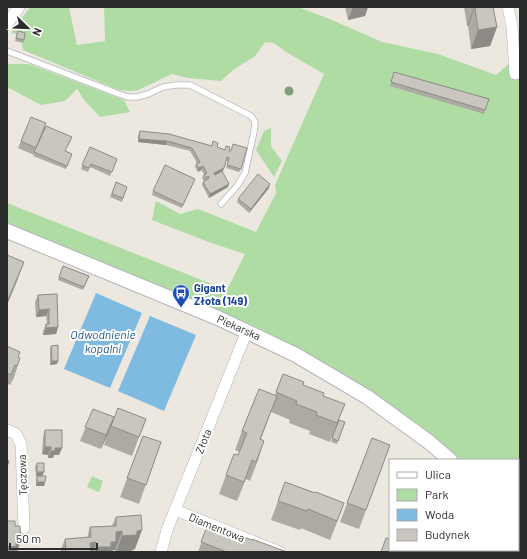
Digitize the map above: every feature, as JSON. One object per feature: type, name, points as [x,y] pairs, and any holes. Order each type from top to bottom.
[{"type":"street","points":[[7,24],[19,7]]},
{"type":"street","points":[[508,7],[512,26],[515,74]]},
{"type":"street","name":"Piekarska","points":[[7,231],[247,331],[296,355],[367,398],[430,442],[449,459]]},
{"type":"street","name":"Złota","points":[[161,552],[175,510],[247,331]]},
{"type":"street","name":"Tęczowa","points":[[7,430],[16,434],[21,444],[24,528]]},
{"type":"street","name":"Diamentowa","points":[[175,510],[280,552]]},
{"type":"lane","points":[[7,51],[128,97],[137,97],[148,94],[163,87],[190,85],[251,116],[255,122],[254,132],[245,173],[237,186],[221,204]]},
{"type":"green space","points":[[30,7],[69,7],[77,45],[105,41],[104,7],[298,7],[382,42],[438,54],[496,75],[520,54],[520,469],[519,459],[458,459],[414,424],[314,358],[250,325],[7,225],[7,203],[227,290],[245,254],[152,220],[156,201],[180,214],[198,209],[256,232],[276,193],[275,185],[324,74],[286,52],[274,43],[265,42],[255,56],[233,70],[221,81],[188,78],[172,74],[138,90],[119,90],[23,50],[22,45],[24,36],[11,33]]},
{"type":"green space","points":[[8,64],[29,64],[124,100],[130,112],[100,117],[85,101],[77,89],[65,101],[41,105],[7,87]]},
{"type":"green space","points":[[271,128],[271,146],[282,161],[274,177],[256,150],[264,131]]},
{"type":"green space","points":[[92,476],[103,481],[99,492],[87,487]]},
{"type":"water","name":"Odwodnienie kopalni","points":[[96,293],[142,313],[110,388],[64,369]]},
{"type":"water","name":"Odwodnienie kopalni","points":[[150,316],[196,335],[164,411],[118,391]]},
{"type":"building","points":[[475,7],[493,7],[497,27],[478,30]]},
{"type":"building","points":[[18,31],[25,33],[24,40],[16,38]]},
{"type":"building","points":[[394,72],[489,99],[485,110],[391,82]]},
{"type":"building","points":[[31,117],[46,123],[36,148],[21,141]]},
{"type":"building","points":[[46,126],[72,137],[65,151],[72,154],[67,166],[34,152]]},
{"type":"building","points":[[140,131],[169,134],[212,146],[213,141],[218,143],[217,147],[225,150],[226,146],[230,147],[229,151],[231,151],[233,144],[247,148],[241,169],[227,165],[229,158],[227,157],[224,168],[214,173],[215,175],[222,171],[229,184],[210,194],[203,182],[209,178],[208,176],[206,178],[204,175],[207,173],[203,166],[199,168],[196,164],[200,162],[192,148],[167,141],[139,139]]},
{"type":"building","points":[[90,147],[117,159],[112,172],[91,164],[89,168],[82,165]]},
{"type":"building","points":[[165,165],[195,179],[183,205],[153,191]]},
{"type":"building","points":[[258,174],[270,184],[251,209],[238,199]]},
{"type":"building","points":[[116,182],[127,187],[123,198],[112,194]]},
{"type":"building","points":[[7,255],[24,262],[7,302]]},
{"type":"building","points":[[63,266],[89,276],[84,287],[59,277]]},
{"type":"building","points":[[57,294],[58,327],[46,328],[46,324],[49,324],[49,309],[39,310],[38,295]]},
{"type":"building","points":[[58,345],[58,361],[52,361],[51,346]]},
{"type":"building","points":[[7,346],[20,352],[18,357],[20,358],[17,366],[15,365],[11,375],[7,373]]},
{"type":"building","points":[[283,374],[304,382],[303,385],[324,393],[323,396],[345,404],[337,423],[316,415],[317,412],[296,404],[297,401],[276,392]]},
{"type":"building","points":[[259,389],[277,396],[260,439],[264,441],[256,462],[252,460],[244,482],[226,475],[234,454],[238,455],[247,433],[242,431]]},
{"type":"building","points":[[118,408],[146,419],[139,437],[111,426]]},
{"type":"building","points":[[93,409],[114,417],[106,435],[85,427]]},
{"type":"building","points":[[339,420],[345,422],[338,441],[332,438]]},
{"type":"building","points":[[45,430],[62,430],[62,448],[55,448],[55,451],[51,451],[51,447],[45,447]]},
{"type":"building","points":[[143,436],[161,442],[146,485],[127,478]]},
{"type":"building","points":[[372,438],[390,445],[366,510],[347,503]]},
{"type":"building","points":[[37,463],[44,463],[44,472],[37,472]]},
{"type":"building","points":[[37,476],[46,476],[45,482],[37,482]]},
{"type":"building","points":[[285,482],[344,503],[337,521],[308,509],[307,511],[278,501]]},
{"type":"building","points":[[141,515],[142,530],[137,531],[137,535],[122,536],[122,531],[116,532],[116,542],[111,542],[111,547],[96,547],[96,542],[90,543],[91,552],[66,552],[65,539],[91,537],[90,527],[116,526],[116,517]]},
{"type":"building","points":[[7,521],[15,521],[15,526],[20,526],[21,541],[16,541],[16,546],[7,547]]},
{"type":"building","points":[[208,524],[287,552],[227,552],[201,542]]},
{"type":"building","points":[[386,538],[389,539],[389,551],[402,551],[402,552],[381,552]]},
{"type":"building","points":[[482,551],[503,551],[503,552]]},
{"type":"place","name":"Gigant Złota (149)","points":[[181,308]]}]
